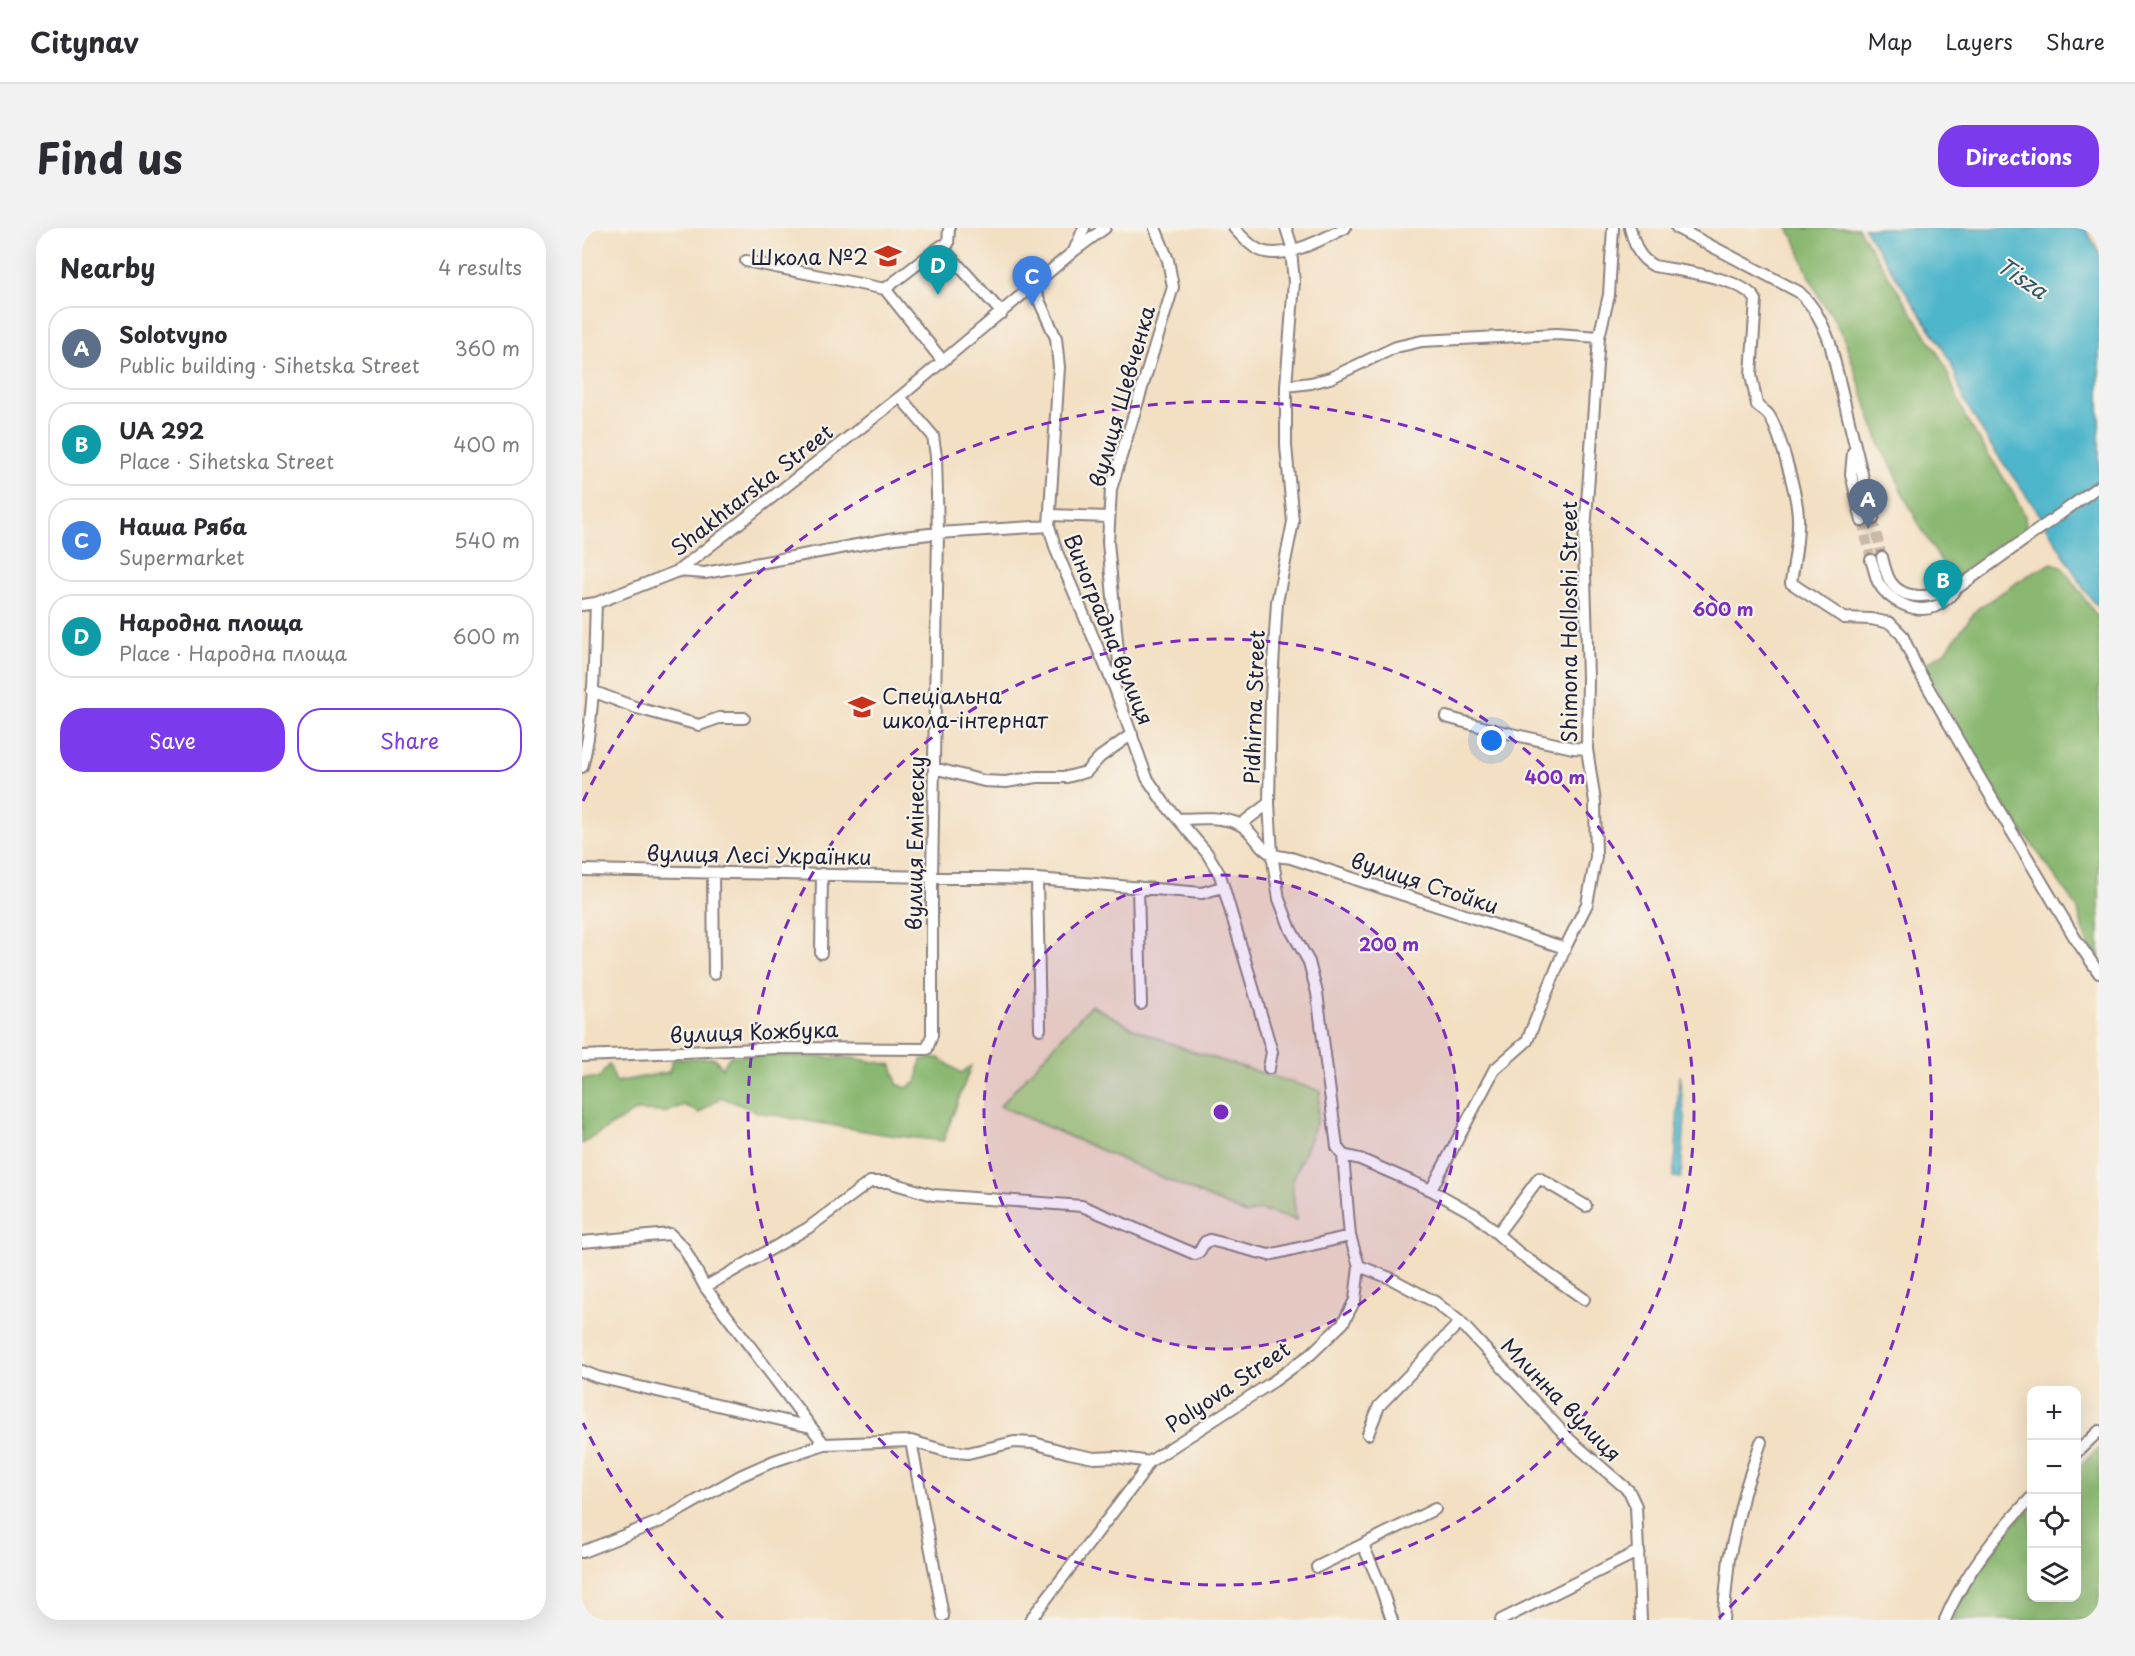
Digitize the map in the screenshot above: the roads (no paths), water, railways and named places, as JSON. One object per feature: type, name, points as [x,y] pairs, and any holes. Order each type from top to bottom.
[{"type":"street","points":[[885,289],[942,246],[948,244],[949,228]]},
{"type":"street","points":[[1074,251],[1084,228]]},
{"type":"street","name":"Shakhtarska Street","points":[[582,605],[596,603],[678,571],[900,397],[1074,251],[1105,228]]},
{"type":"street","name":"вулиця Шевченка","points":[[1114,686],[1119,663],[1108,542],[1111,489],[1173,287],[1168,260],[1155,228]]},
{"type":"street","points":[[1234,228],[1246,242],[1270,253],[1292,250],[1345,228]]},
{"type":"street","name":"Pidhirna Street","points":[[1286,228],[1292,250],[1294,282],[1286,386],[1286,446],[1293,522],[1277,602],[1270,698],[1269,803],[1272,854],[1279,899],[1290,930],[1309,962],[1317,993],[1337,1147],[1343,1155]]},
{"type":"street","name":"Shimona Holloshi Street","points":[[1431,1190],[1494,1070],[1527,1041],[1565,948],[1587,903],[1596,856],[1595,802],[1587,749],[1588,677],[1584,545],[1599,337],[1609,295],[1613,228]]},
{"type":"street","points":[[1630,228],[1644,261],[1654,266],[1738,285],[1752,293],[1756,300],[1751,375],[1757,405],[1768,414],[1774,427],[1793,485],[1798,516],[1791,583],[1844,618],[1871,619],[1890,623],[1902,635],[1917,668],[1977,773],[2075,938],[2099,973]]},
{"type":"street","points":[[1677,228],[1799,291],[1811,303],[1821,319],[1830,343],[1854,440],[1851,474],[1868,520]]},
{"type":"street","points":[[942,246],[1002,313]]},
{"type":"street","points":[[746,261],[885,289],[942,360]]},
{"type":"street","points":[[1033,287],[1056,338],[1059,367],[1049,521],[1109,516]]},
{"type":"street","points":[[1286,386],[1330,378],[1396,347],[1422,341],[1557,334],[1599,337]]},
{"type":"street","name":"вулиця Емінеску","points":[[900,397],[933,436],[936,456],[938,533],[932,877],[932,1035],[927,1049]]},
{"type":"street","points":[[1877,559],[1890,582],[1901,590],[1925,597],[1958,588],[2099,486]]},
{"type":"street","name":"Виноградна вулиця","points":[[678,571],[705,573],[895,538],[1049,521],[1056,550],[1114,686],[1147,778],[1164,803],[1207,853],[1220,875],[1272,1052],[1269,1068]]},
{"type":"street","points":[[582,767],[592,691],[596,603]]},
{"type":"street","points":[[592,691],[637,708],[699,725],[719,718],[744,718]]},
{"type":"street","points":[[1446,717],[1494,730],[1587,749]]},
{"type":"street","points":[[934,768],[984,781],[1006,782],[1037,777],[1067,777],[1086,772],[1100,757],[1132,734]]},
{"type":"street","points":[[1240,825],[1269,803]]},
{"type":"street","points":[[1179,819],[1224,820],[1240,825],[1254,835],[1263,848],[1272,854]]},
{"type":"street","name":"вулиця Стойки","points":[[1272,854],[1291,858],[1565,948]]},
{"type":"street","name":"вулиця Лесі Українки","points":[[582,870],[1037,879],[1202,894],[1222,887]]},
{"type":"street","points":[[712,873],[714,974]]},
{"type":"street","points":[[821,952],[822,874]]},
{"type":"street","points":[[1037,879],[1040,1029]]},
{"type":"street","points":[[1138,887],[1141,1004]]},
{"type":"street","name":"вулиця Кожбука","points":[[582,1056],[781,1048],[927,1049]]},
{"type":"street","points":[[1343,1155],[1360,1159],[1431,1190],[1476,1215],[1519,1253],[1584,1299]]},
{"type":"street","name":"Polyova Street","points":[[1030,1620],[1140,1477],[1149,1462],[1274,1381],[1311,1354],[1343,1323],[1355,1300],[1359,1266],[1350,1236],[1343,1155]]},
{"type":"street","points":[[1498,1233],[1539,1178],[1586,1206]]},
{"type":"street","points":[[705,1287],[808,1228],[870,1182],[888,1182],[933,1195],[1082,1206],[1195,1254],[1205,1242],[1210,1240],[1269,1255],[1350,1236]]},
{"type":"street","points":[[582,1242],[670,1234],[684,1248],[705,1287],[824,1444]]},
{"type":"street","name":"Млинна вулиця","points":[[1359,1266],[1390,1278],[1435,1302],[1460,1322],[1570,1440],[1629,1491],[1636,1506],[1641,1620]]},
{"type":"street","points":[[1368,1434],[1379,1406],[1460,1322]]},
{"type":"street","points":[[582,1371],[597,1377],[811,1427]]},
{"type":"street","points":[[2081,1448],[2099,1431]]},
{"type":"street","points":[[911,1442],[943,1616]]},
{"type":"street","points":[[582,1552],[661,1521],[740,1476],[774,1461],[824,1444],[911,1442],[968,1454],[1014,1442],[1034,1443],[1094,1458],[1118,1456],[1149,1462]]},
{"type":"street","points":[[1723,1620],[1729,1558],[1744,1493],[1761,1442]]},
{"type":"street","points":[[1945,1620],[1964,1581],[2027,1501]]},
{"type":"street","points":[[1317,1567],[1435,1509]]},
{"type":"street","points":[[1363,1545],[1392,1620]]},
{"type":"street","points":[[1501,1620],[1639,1551]]},
{"type":"water","name":"Tisza","points":[[1864,228],[2085,228],[2099,252],[2099,608],[2085,591],[2040,515],[1990,444],[1964,400],[1951,363],[1939,342]]},
{"type":"water","points":[[1679,1075],[1685,1117],[1681,1178],[1673,1177]]},
{"type":"tunnel","points":[[1873,519],[1882,557]]},
{"type":"tunnel","points":[[1862,521],[1871,560]]},
{"type":"place","name":"Школа №2","points":[[888,256]]},
{"type":"place","name":"Народна площа","points":[[938,295]]},
{"type":"place","name":"Наша Ряба","points":[[1032,306]]},
{"type":"place","name":"Solotvyno","points":[[1868,529]]},
{"type":"place","name":"UA 292","points":[[1943,610]]},
{"type":"place","name":"Спеціальна школа-інтернат","points":[[862,707]]}]
